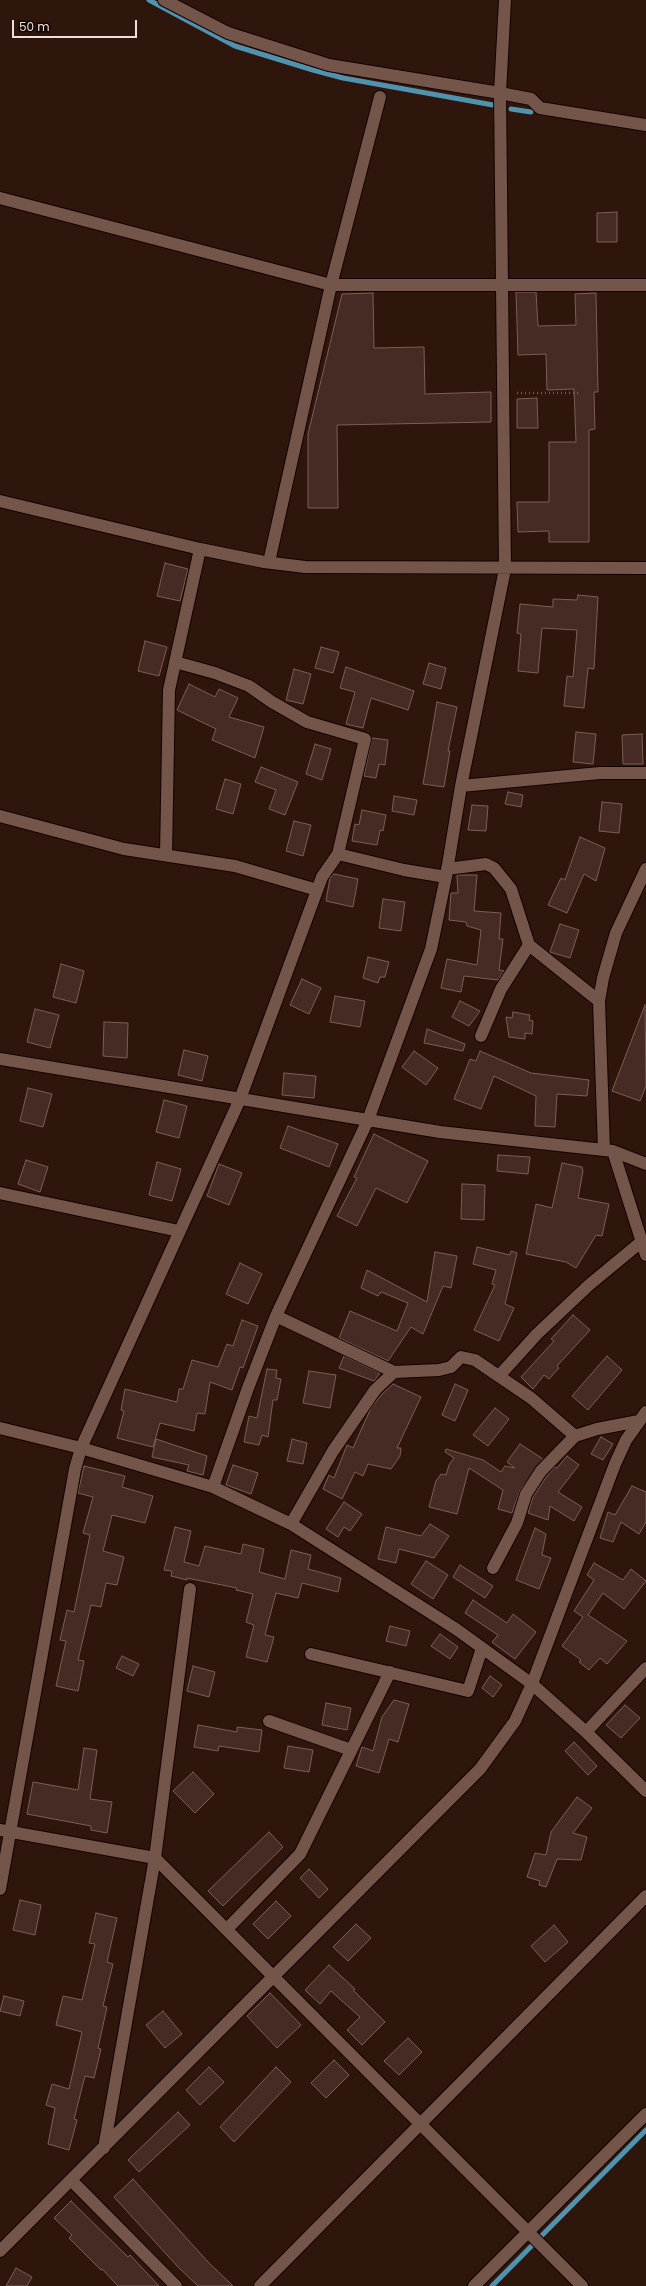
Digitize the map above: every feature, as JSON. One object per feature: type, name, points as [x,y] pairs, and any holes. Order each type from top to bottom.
[{"type":"street","points":[[164,0],[228,33],[330,65],[500,93],[531,100],[540,108],[646,125]]},
{"type":"street","points":[[213,1487],[248,1388],[276,1316],[368,1120],[431,949],[447,873],[461,786],[506,569],[502,393],[503,286],[500,93],[505,0]]},
{"type":"street","points":[[269,562],[331,285],[380,97]]},
{"type":"street","points":[[0,198],[331,285],[646,285]]},
{"type":"street","points":[[0,501],[200,549],[305,567],[506,569],[646,568]]},
{"type":"street","points":[[166,855],[168,690],[200,549]]},
{"type":"street","points":[[0,1889],[5,1831],[75,1470],[81,1448],[240,1099],[322,877],[338,854],[365,739],[307,722],[272,702],[249,686],[215,673],[175,662]]},
{"type":"street","points":[[461,786],[600,773],[646,773]]},
{"type":"street","points":[[0,816],[124,849],[236,866],[317,890]]},
{"type":"street","points":[[338,854],[404,870],[447,873],[486,864],[494,868],[511,889],[529,945],[599,1001]]},
{"type":"street","points":[[646,869],[642,890],[616,933],[603,978],[599,1001],[609,1151],[646,1255]]},
{"type":"street","points":[[481,1036],[501,990],[529,945]]},
{"type":"street","points":[[0,1059],[440,1132],[609,1151],[646,1164]]},
{"type":"street","points":[[0,1192],[179,1232]]},
{"type":"street","points":[[498,1376],[537,1334],[589,1285],[641,1242]]},
{"type":"street","points":[[276,1316],[394,1372],[439,1370],[451,1367],[462,1357],[475,1360],[531,1398],[575,1436]]},
{"type":"street","points":[[291,1524],[333,1451],[375,1390],[394,1372]]},
{"type":"street","points":[[493,1568],[517,1522],[526,1494],[541,1471],[575,1436],[642,1416]]},
{"type":"street","points":[[0,2251],[480,1769],[515,1721],[532,1684],[615,1464],[626,1440],[642,1416]]},
{"type":"street","points":[[0,1428],[81,1448],[213,1487],[291,1524],[482,1648],[532,1684],[586,1732],[646,1791]]},
{"type":"street","points":[[104,2148],[155,1858],[190,1590]]},
{"type":"street","points":[[311,1654],[468,1691],[482,1648]]},
{"type":"street","points":[[586,1732],[646,1668]]},
{"type":"street","points":[[227,1929],[300,1854],[390,1672]]},
{"type":"street","points":[[269,1721],[351,1750]]},
{"type":"street","points":[[5,1831],[155,1858],[582,2286]]},
{"type":"street","points":[[260,2286],[646,1896]]},
{"type":"street","points":[[474,2286],[646,2114]]},
{"type":"street","points":[[71,2180],[176,2286]]},
{"type":"path","points":[[502,393],[580,393]]},
{"type":"building","points":[[617,212],[617,242],[597,242],[597,213]]},
{"type":"building","points":[[516,292],[536,292],[538,326],[576,325],[575,294],[596,293],[598,392],[594,392],[595,429],[589,430],[589,542],[549,542],[549,531],[518,532],[517,502],[549,502],[549,442],[576,442],[574,389],[547,390],[546,354],[518,355]]},
{"type":"building","points":[[373,293],[374,348],[424,347],[425,394],[491,392],[491,422],[337,425],[338,508],[308,508],[308,434],[342,294]]},
{"type":"building","points":[[537,398],[538,428],[517,428],[517,399]]},
{"type":"building","points":[[165,563],[188,569],[180,601],[157,596]]},
{"type":"building","points":[[578,595],[598,597],[594,669],[588,668],[584,708],[564,706],[567,676],[573,677],[577,630],[542,628],[538,673],[518,671],[521,634],[517,633],[520,604],[553,607],[553,599],[577,600]]},
{"type":"building","points":[[145,641],[167,647],[159,676],[138,671]]},
{"type":"building","points":[[321,647],[339,652],[333,673],[315,668]]},
{"type":"building","points":[[429,663],[446,668],[441,689],[423,684]]},
{"type":"building","points":[[346,667],[414,691],[408,710],[371,698],[363,728],[346,724],[355,692],[340,688]]},
{"type":"building","points":[[294,669],[311,674],[303,704],[286,700]]},
{"type":"building","points":[[189,684],[215,697],[219,689],[238,698],[229,717],[264,727],[255,758],[212,740],[216,729],[177,710]]},
{"type":"building","points":[[437,702],[457,707],[448,751],[450,751],[444,787],[423,784]]},
{"type":"building","points":[[576,732],[596,734],[593,764],[573,762]]},
{"type":"building","points":[[642,734],[643,764],[623,764],[622,735]]},
{"type":"building","points":[[372,738],[388,740],[385,765],[379,764],[376,778],[364,776]]},
{"type":"building","points":[[315,744],[331,749],[322,780],[306,774]]},
{"type":"building","points":[[261,767],[298,782],[285,815],[269,809],[276,790],[255,782]]},
{"type":"building","points":[[225,779],[241,784],[233,814],[216,809]]},
{"type":"building","points":[[508,792],[523,795],[521,807],[505,804]]},
{"type":"building","points":[[394,796],[417,800],[414,815],[392,811]]},
{"type":"building","points":[[602,802],[622,804],[619,833],[599,831]]},
{"type":"building","points":[[472,805],[488,806],[486,831],[468,830]]},
{"type":"building","points":[[362,810],[386,815],[383,831],[380,830],[377,845],[352,841],[355,824],[359,825]]},
{"type":"building","points":[[294,821],[311,825],[303,856],[286,851]]},
{"type":"building","points":[[580,837],[605,848],[596,881],[584,874],[567,913],[548,905],[561,878],[565,880]]},
{"type":"building","points":[[334,874],[358,879],[353,907],[326,901],[330,878]]},
{"type":"building","points":[[457,875],[477,875],[474,911],[501,913],[499,939],[503,939],[499,970],[504,971],[498,980],[464,976],[461,992],[441,988],[447,959],[477,965],[481,930],[467,926],[466,922],[449,920],[451,893],[458,893]]},
{"type":"building","points":[[383,899],[405,902],[401,931],[379,928]]},
{"type":"building","points":[[560,924],[579,930],[570,958],[550,952]]},
{"type":"building","points":[[368,957],[389,962],[385,977],[380,977],[378,983],[363,978]]},
{"type":"building","points":[[61,964],[84,971],[76,1003],[53,997]]},
{"type":"building","points":[[302,979],[321,988],[309,1014],[290,1005]]},
{"type":"building","points":[[335,996],[365,1001],[360,1027],[330,1022]]},
{"type":"building","points":[[460,1001],[480,1011],[469,1026],[452,1017]]},
{"type":"building","points":[[645,1005],[646,1086],[640,1101],[612,1091]]},
{"type":"building","points":[[35,1009],[59,1015],[50,1048],[27,1042]]},
{"type":"building","points":[[513,1012],[530,1015],[529,1020],[533,1021],[532,1034],[525,1033],[525,1039],[509,1037],[506,1017],[512,1018]]},
{"type":"building","points":[[104,1022],[128,1023],[127,1058],[103,1056]]},
{"type":"building","points":[[427,1029],[465,1044],[463,1051],[424,1043]]},
{"type":"building","points":[[184,1050],[208,1056],[202,1081],[178,1075]]},
{"type":"building","points":[[414,1051],[438,1068],[426,1085],[402,1067]]},
{"type":"building","points":[[480,1051],[531,1073],[589,1080],[587,1096],[557,1094],[555,1127],[535,1126],[536,1096],[494,1076],[481,1109],[454,1099],[470,1059],[476,1061]]},
{"type":"building","points":[[284,1073],[316,1076],[314,1098],[282,1095]]},
{"type":"building","points":[[28,1088],[52,1094],[43,1127],[20,1121]]},
{"type":"building","points":[[164,1100],[187,1106],[179,1138],[156,1132]]},
{"type":"building","points":[[288,1126],[338,1144],[329,1167],[280,1148]]},
{"type":"building","points":[[374,1134],[428,1161],[407,1203],[376,1188],[357,1226],[337,1216],[357,1178],[354,1177]]},
{"type":"building","points":[[498,1155],[530,1157],[528,1174],[497,1171]]},
{"type":"building","points":[[26,1160],[48,1167],[40,1192],[18,1184]]},
{"type":"building","points":[[157,1162],[181,1169],[172,1201],[149,1195]]},
{"type":"building","points":[[562,1163],[582,1167],[583,1171],[578,1198],[609,1204],[602,1236],[596,1235],[576,1268],[566,1262],[526,1254],[536,1204],[552,1208]]},
{"type":"building","points":[[219,1164],[242,1173],[229,1205],[207,1196]]},
{"type":"building","points":[[462,1184],[485,1185],[484,1220],[461,1219]]},
{"type":"building","points":[[477,1247],[510,1255],[511,1251],[517,1253],[505,1304],[514,1308],[499,1341],[474,1330],[495,1285],[492,1284],[496,1270],[473,1264]]},
{"type":"building","points":[[435,1252],[457,1256],[451,1288],[443,1286],[423,1334],[411,1327],[388,1361],[339,1338],[350,1311],[397,1331],[408,1303],[381,1292],[378,1296],[361,1288],[367,1270],[427,1302]]},
{"type":"building","points":[[240,1263],[262,1274],[248,1304],[226,1294]]},
{"type":"building","points":[[573,1315],[590,1330],[557,1366],[559,1368],[549,1379],[544,1375],[533,1389],[521,1377],[554,1341],[551,1339]]},
{"type":"building","points":[[242,1320],[258,1326],[243,1368],[240,1367],[232,1390],[210,1382],[205,1414],[197,1413],[194,1431],[160,1423],[153,1447],[117,1438],[124,1411],[121,1410],[125,1389],[177,1402],[179,1389],[183,1389],[192,1360],[218,1367],[227,1344],[233,1346]]},
{"type":"building","points":[[344,1356],[380,1373],[374,1381],[339,1368]]},
{"type":"building","points":[[607,1356],[622,1370],[588,1410],[572,1396]]},
{"type":"building","points":[[267,1369],[277,1370],[276,1378],[281,1379],[277,1400],[273,1400],[268,1437],[262,1435],[259,1445],[244,1442],[249,1416],[257,1418]]},
{"type":"building","points":[[309,1371],[336,1375],[330,1408],[303,1403]]},
{"type":"building","points":[[393,1384],[421,1397],[397,1448],[401,1448],[400,1456],[391,1469],[368,1464],[363,1476],[355,1472],[342,1499],[323,1489],[329,1475],[334,1478],[347,1445],[353,1448],[371,1408],[381,1395]]},
{"type":"building","points":[[455,1384],[468,1390],[455,1421],[442,1415]]},
{"type":"building","points":[[495,1408],[509,1419],[488,1446],[473,1435]]},
{"type":"building","points":[[601,1437],[613,1444],[603,1460],[591,1454]]},
{"type":"building","points":[[156,1439],[207,1456],[203,1475],[187,1471],[189,1465],[152,1457]]},
{"type":"building","points":[[292,1439],[307,1443],[303,1464],[287,1461]]},
{"type":"building","points":[[520,1444],[543,1459],[520,1490],[512,1513],[498,1509],[503,1490],[469,1468],[457,1514],[429,1507],[436,1481],[441,1474],[446,1475],[449,1465],[454,1458],[445,1452],[446,1449],[483,1460],[501,1472],[505,1466],[515,1468],[507,1462]]},
{"type":"building","points":[[567,1456],[579,1465],[558,1492],[582,1507],[574,1521],[550,1506],[548,1520],[528,1513],[533,1497],[547,1476],[555,1467],[557,1468]]},
{"type":"building","points":[[233,1465],[258,1473],[251,1494],[226,1485]]},
{"type":"building","points":[[84,1466],[125,1476],[122,1487],[153,1496],[145,1523],[112,1515],[103,1551],[124,1557],[117,1585],[106,1583],[101,1607],[91,1605],[78,1660],[84,1661],[78,1691],[56,1686],[66,1641],[60,1640],[67,1610],[74,1612],[90,1535],[83,1533],[93,1497],[78,1493]]},
{"type":"building","points":[[632,1486],[646,1492],[646,1522],[639,1534],[621,1522],[613,1542],[600,1538],[608,1512],[615,1515]]},
{"type":"building","points":[[344,1502],[362,1514],[350,1531],[344,1527],[338,1537],[326,1529]]},
{"type":"building","points":[[430,1524],[449,1536],[434,1558],[399,1549],[396,1563],[378,1559],[386,1527],[421,1536]]},
{"type":"building","points":[[175,1527],[191,1531],[184,1562],[199,1566],[205,1546],[241,1554],[243,1544],[264,1549],[259,1572],[285,1579],[291,1550],[311,1555],[308,1569],[341,1578],[338,1592],[302,1583],[298,1598],[276,1593],[265,1635],[274,1637],[267,1662],[246,1657],[254,1625],[246,1622],[253,1594],[236,1590],[237,1588],[171,1576],[172,1571],[164,1570]]},
{"type":"building","points":[[535,1528],[546,1534],[542,1555],[551,1558],[539,1589],[516,1580]]},
{"type":"building","points":[[426,1561],[448,1575],[433,1599],[411,1584]]},
{"type":"building","points":[[594,1563],[623,1580],[631,1569],[646,1581],[624,1609],[603,1593],[588,1615],[627,1641],[607,1664],[600,1658],[589,1670],[579,1662],[581,1660],[562,1646],[583,1617],[574,1611],[594,1580],[587,1575]]},
{"type":"building","points":[[460,1565],[493,1586],[485,1598],[453,1577]]},
{"type":"building","points":[[473,1600],[507,1623],[513,1614],[536,1632],[515,1659],[492,1642],[498,1635],[465,1613]]},
{"type":"building","points":[[390,1626],[410,1631],[406,1646],[386,1641]]},
{"type":"building","points":[[440,1634],[458,1647],[450,1659],[431,1646]]},
{"type":"building","points":[[122,1656],[139,1664],[133,1676],[116,1668]]},
{"type":"building","points":[[193,1666],[215,1672],[209,1697],[187,1691]]},
{"type":"building","points":[[490,1676],[502,1685],[493,1697],[482,1688]]},
{"type":"building","points":[[394,1700],[409,1704],[398,1742],[389,1739],[379,1773],[356,1766],[362,1747],[373,1751],[382,1717]]},
{"type":"building","points":[[326,1703],[351,1708],[347,1730],[322,1725]]},
{"type":"building","points":[[625,1705],[640,1718],[621,1738],[606,1725]]},
{"type":"building","points":[[198,1725],[237,1732],[237,1727],[262,1730],[259,1752],[219,1746],[218,1751],[194,1747]]},
{"type":"building","points":[[574,1742],[597,1766],[588,1775],[565,1751]]},
{"type":"building","points":[[288,1746],[313,1750],[309,1772],[284,1768]]},
{"type":"building","points":[[84,1748],[97,1750],[90,1799],[112,1802],[107,1833],[91,1830],[91,1826],[27,1814],[33,1782],[78,1790]]},
{"type":"building","points":[[193,1772],[214,1794],[195,1813],[173,1791]]},
{"type":"building","points":[[577,1797],[592,1808],[573,1833],[587,1837],[581,1860],[557,1859],[546,1887],[539,1885],[540,1881],[527,1877],[535,1853],[546,1855],[551,1832]]},
{"type":"building","points":[[269,1832],[283,1847],[223,1906],[208,1891]]},
{"type":"building","points":[[309,1869],[328,1889],[319,1898],[300,1878]]},
{"type":"building","points":[[20,1900],[41,1905],[35,1935],[13,1930]]},
{"type":"building","points":[[276,1901],[291,1916],[268,1939],[253,1924]]},
{"type":"building","points":[[96,1913],[117,1918],[107,1962],[113,1964],[103,2006],[107,2007],[98,2048],[101,2049],[94,2078],[85,2076],[74,2119],[77,2120],[69,2150],[48,2144],[55,2108],[46,2105],[52,2084],[69,2089],[82,2032],[56,2025],[63,1996],[82,2000],[95,1944],[89,1943]]},
{"type":"building","points":[[356,1924],[371,1938],[348,1961],[333,1947]]},
{"type":"building","points":[[554,1925],[568,1942],[545,1962],[531,1946]]},
{"type":"building","points":[[329,1965],[355,1989],[353,1990],[385,2022],[362,2045],[347,2030],[360,2017],[331,1991],[320,2004],[305,1990]]},
{"type":"building","points":[[270,1993],[301,2025],[277,2048],[247,2016]]},
{"type":"building","points":[[4,1996],[24,2001],[20,2016],[0,2011]]},
{"type":"building","points":[[163,2011],[182,2034],[165,2048],[146,2025]]},
{"type":"building","points":[[408,2038],[422,2052],[399,2075],[384,2061]]},
{"type":"building","points":[[334,2060],[349,2075],[326,2098],[311,2083]]},
{"type":"building","points":[[209,2067],[224,2082],[200,2105],[186,2090]]},
{"type":"building","points":[[276,2067],[291,2082],[234,2142],[220,2127]]},
{"type":"building","points":[[178,2112],[190,2125],[139,2172],[128,2160]]},
{"type":"building","points":[[133,2179],[208,2262],[233,2286],[198,2286],[178,2267],[114,2197]]},
{"type":"building","points":[[71,2201],[128,2257],[130,2255],[159,2286],[118,2286],[102,2269],[101,2270],[69,2238],[72,2235],[54,2218]]},
{"type":"building","points":[[16,2268],[32,2277],[27,2286],[6,2286]]},
{"type":"waterway","points":[[149,0],[235,46],[313,70],[343,78],[493,105]]},
{"type":"waterway","points":[[511,109],[531,112]]},
{"type":"waterway","points":[[492,2286],[646,2130]]}]
